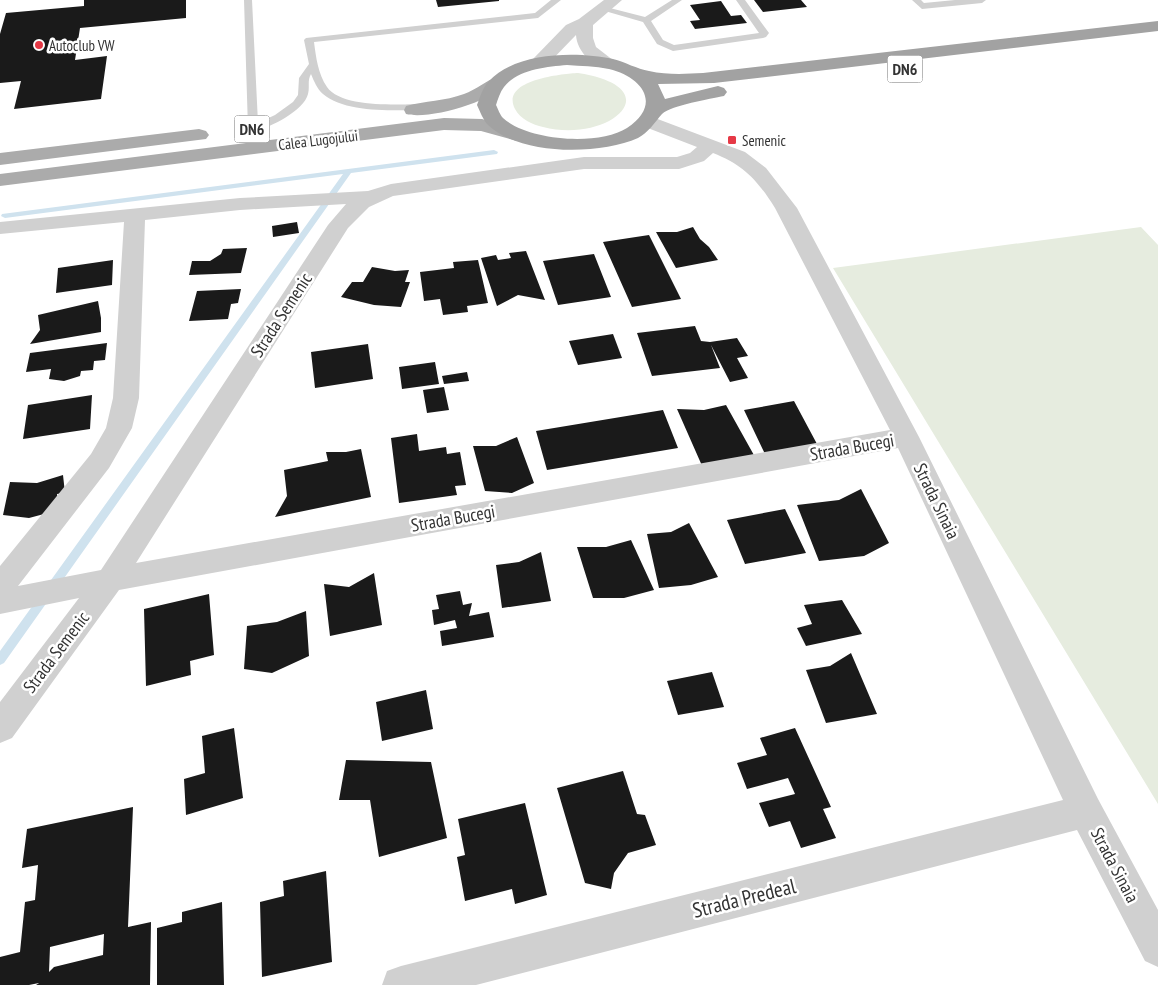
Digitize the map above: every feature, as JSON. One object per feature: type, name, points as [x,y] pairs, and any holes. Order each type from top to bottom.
[{"type":"highway","name":"DN6","points":[[1158,26],[714,78],[664,80],[617,67],[574,60],[539,63],[516,70],[498,82],[488,96],[488,108],[497,123],[517,135],[549,144],[592,144],[625,136],[651,116],[686,98],[733,89],[1158,38]]},
{"type":"highway","name":"DN6","points":[[617,67],[641,78],[651,87],[656,98],[651,116]]},
{"type":"main road","name":"Calea Lugojului","points":[[335,119],[453,104],[475,97],[498,82]]},
{"type":"main road","name":"Calea Lugojului","points":[[0,159],[296,124]]},
{"type":"main road","name":"Calea Lugojului","points":[[0,180],[444,124],[482,125],[517,135]]},
{"type":"street","points":[[539,63],[572,29],[585,23],[608,5]]},
{"type":"street","points":[[585,23],[583,33],[586,46],[594,56],[617,67]]},
{"type":"street","name":"Strada Sinaia","points":[[651,116],[738,156],[759,172],[772,186],[786,208],[906,437],[1086,811],[1158,948]]},
{"type":"street","name":"Strada Semenic","points":[[0,728],[110,580],[339,225],[353,209],[369,197],[396,189],[584,164],[679,163],[697,157],[711,145]]},
{"type":"street","points":[[0,228],[240,204],[369,197]]},
{"type":"street","points":[[8,596],[100,461],[119,428],[126,398],[135,214]]},
{"type":"street","name":"Strada Bucegi","points":[[8,596],[71,588],[906,437]]},
{"type":"street","name":"Strada Predeal","points":[[402,985],[1086,811]]},
{"type":"lane","points":[[248,0],[235,131],[278,117],[297,104],[303,95],[304,78],[312,66]]},
{"type":"lane","points":[[432,107],[361,105],[338,99],[325,91],[312,66],[309,40],[538,16],[557,0]]},
{"type":"lane","points":[[646,20],[678,0]]},
{"type":"lane","points":[[608,5],[646,20],[660,42],[673,48],[763,35],[764,33],[740,0]]},
{"type":"lane","points":[[916,0],[922,6],[982,0]]},
{"type":"shaded area","points":[[578,73],[606,80],[622,90],[626,101],[621,112],[608,121],[590,128],[567,130],[535,125],[523,119],[517,113],[513,99],[516,91],[524,85],[547,77]]},
{"type":"shaded area","points":[[1141,227],[1158,245],[1158,804],[833,268]]},
{"type":"building","name":"Autoclub VW","points":[[84,0],[186,0],[186,18],[80,28],[75,60],[107,56],[101,99],[14,109],[21,81],[0,83],[0,34],[6,13],[84,6]]},
{"type":"building","points":[[436,0],[499,0],[499,1],[438,7]]},
{"type":"building","points":[[754,0],[801,0],[807,7],[763,12]]},
{"type":"building","points":[[721,1],[731,16],[741,15],[747,23],[695,29],[690,21],[700,20],[690,5]]},
{"type":"building","points":[[297,222],[299,233],[273,237],[272,226]]},
{"type":"building","points":[[693,227],[700,239],[709,247],[718,260],[676,268],[656,232],[677,232]]},
{"type":"building","points":[[649,235],[681,299],[632,307],[603,242]]},
{"type":"building","points":[[247,248],[241,273],[189,275],[192,261],[210,261],[221,254],[223,249]]},
{"type":"building","points":[[526,251],[545,300],[518,295],[497,306],[481,258],[496,255],[498,260],[511,258],[509,253]]},
{"type":"building","points":[[594,254],[611,297],[558,305],[543,261]]},
{"type":"building","points":[[113,260],[112,285],[56,293],[58,268]]},
{"type":"building","points":[[478,260],[488,303],[467,306],[468,312],[443,315],[440,299],[424,301],[420,272],[454,268],[453,262]]},
{"type":"building","points":[[372,267],[395,271],[409,270],[405,282],[410,282],[401,307],[374,305],[341,297],[352,282],[363,282]]},
{"type":"building","points":[[241,289],[238,303],[231,304],[228,319],[189,321],[197,291]]},
{"type":"building","points":[[98,301],[101,332],[30,344],[40,330],[38,315]]},
{"type":"building","points":[[695,326],[701,341],[710,342],[737,338],[748,356],[737,358],[748,378],[730,382],[711,345],[720,368],[652,376],[637,333]]},
{"type":"building","points":[[613,334],[622,358],[578,365],[569,341]]},
{"type":"building","points":[[107,343],[105,360],[94,361],[93,370],[81,371],[80,376],[64,381],[49,379],[51,369],[26,372],[30,353]]},
{"type":"building","points":[[368,344],[373,379],[315,388],[311,352]]},
{"type":"building","points":[[435,362],[439,384],[402,389],[399,367]]},
{"type":"building","points":[[467,372],[469,381],[444,384],[442,376]]},
{"type":"building","points":[[444,387],[449,410],[427,413],[423,390]]},
{"type":"building","points":[[92,395],[90,429],[23,439],[28,405]]},
{"type":"building","points":[[794,401],[817,444],[765,454],[744,410]]},
{"type":"building","points":[[726,405],[755,457],[703,468],[677,409],[704,410]]},
{"type":"building","points":[[663,410],[678,448],[547,470],[536,431]]},
{"type":"building","points":[[417,434],[419,451],[446,447],[447,454],[460,452],[466,485],[455,486],[457,495],[399,503],[391,438]]},
{"type":"building","points":[[517,437],[534,483],[512,493],[485,491],[473,446],[496,446]]},
{"type":"building","points":[[361,449],[371,497],[275,517],[287,496],[284,470],[328,461],[326,452],[346,452]]},
{"type":"building","points":[[63,475],[65,493],[57,494],[59,510],[29,518],[3,515],[10,482],[37,483]]},
{"type":"building","points":[[861,489],[889,543],[864,556],[819,561],[797,505],[839,500]]},
{"type":"building","points":[[785,509],[806,553],[745,564],[727,520]]},
{"type":"building","points":[[689,523],[718,577],[691,585],[659,588],[647,534],[671,532]]},
{"type":"building","points":[[631,540],[654,590],[624,598],[593,598],[577,547],[606,547]]},
{"type":"building","points":[[541,552],[551,601],[502,608],[496,565],[519,562]]},
{"type":"building","points":[[374,573],[382,625],[330,636],[324,584],[349,587]]},
{"type":"building","points":[[460,591],[463,605],[472,603],[469,616],[489,612],[494,637],[442,646],[440,631],[457,628],[455,620],[434,625],[432,610],[439,609],[436,595]]},
{"type":"building","points":[[209,594],[214,655],[190,661],[191,675],[146,686],[144,609]]},
{"type":"building","points":[[842,600],[862,634],[806,646],[797,628],[812,624],[804,605]]},
{"type":"building","points":[[306,611],[309,656],[272,673],[244,669],[247,626],[277,622]]},
{"type":"building","points":[[851,653],[877,714],[826,723],[806,670],[830,666]]},
{"type":"building","points":[[712,672],[724,707],[678,715],[667,681]]},
{"type":"building","points":[[426,690],[433,729],[382,741],[376,702]]},
{"type":"building","points":[[234,728],[243,798],[186,815],[184,779],[205,773],[202,736]]},
{"type":"building","points":[[795,728],[831,807],[823,809],[836,838],[801,848],[790,821],[769,827],[759,803],[795,794],[788,778],[747,789],[737,763],[767,755],[760,738]]},
{"type":"building","points":[[346,760],[431,762],[447,838],[379,857],[370,800],[339,800]]},
{"type":"building","points":[[623,771],[637,814],[645,815],[656,845],[628,853],[614,873],[611,889],[585,883],[557,788]]},
{"type":"building","points":[[525,803],[547,895],[515,904],[512,889],[465,901],[457,857],[465,855],[458,819]]},
{"type":"building","points":[[133,807],[128,927],[151,922],[150,985],[36,985],[39,983],[0,985],[0,957],[20,952],[25,902],[35,900],[38,865],[22,868],[27,829]],"holes":[[[104,934],[103,955],[54,967],[49,972],[50,947]]]},
{"type":"building","points":[[326,871],[332,962],[262,977],[260,902],[284,896],[283,881]]},
{"type":"building","points":[[222,902],[224,985],[157,985],[157,928],[182,922],[182,912]]},
{"type":"waterway","points":[[5,216],[494,152]]},
{"type":"waterway","points":[[0,660],[349,171]]},
{"type":"place","name":"Autoclub VW","points":[[39,45]]},
{"type":"place","name":"Semenic","points":[[732,140]]}]
